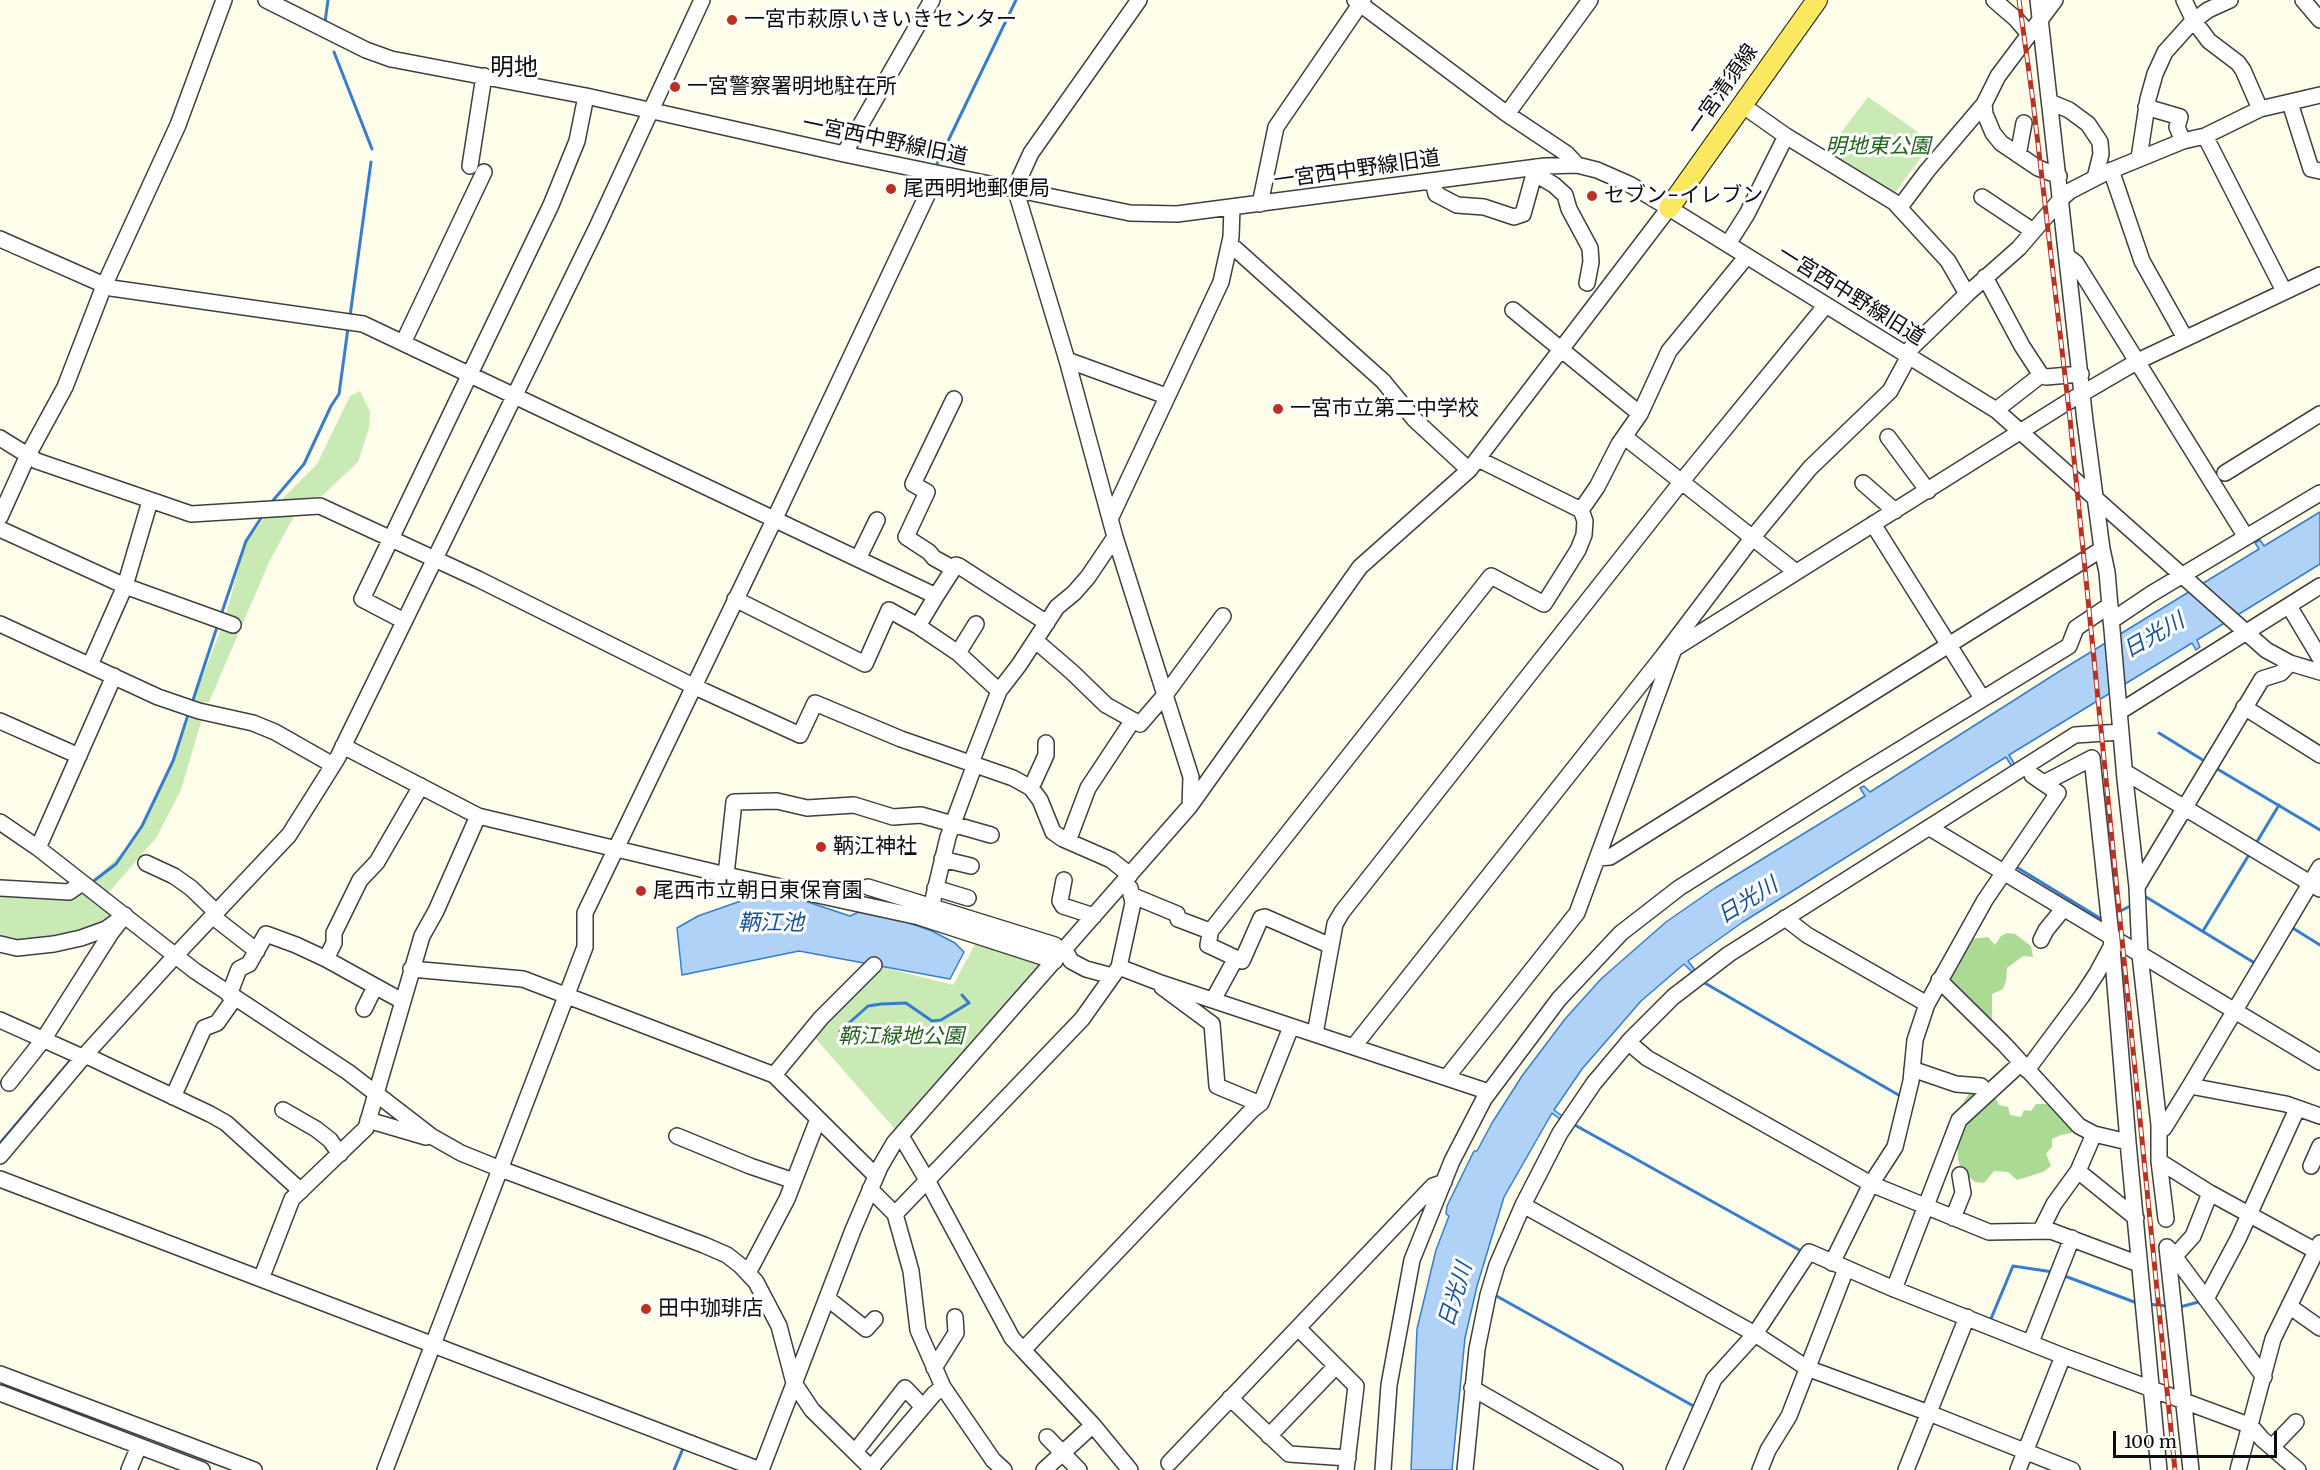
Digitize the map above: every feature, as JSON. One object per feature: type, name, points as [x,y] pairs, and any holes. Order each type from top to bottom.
[{"type":"main road","name":"一宮清須線","points":[[1669,208],[1816,0]]},
{"type":"street","points":[[0,517],[28,456],[64,387],[104,286],[178,125],[224,0]]},
{"type":"street","name":"一宮西中野線旧道","points":[[266,0],[366,50],[391,59],[586,96],[844,154],[1130,213],[1177,214],[1232,208],[1536,167],[1577,165],[1597,170],[1629,184],[1669,208],[1996,410],[2266,650],[2290,663],[2320,672]]},
{"type":"street","points":[[0,1156],[85,1055],[289,835],[333,765],[597,227],[702,0]]},
{"type":"street","points":[[844,154],[932,0]]},
{"type":"street","points":[[1139,0],[1031,153],[1016,188],[1067,360],[1115,537],[1191,777],[1191,806]]},
{"type":"street","points":[[1507,114],[1590,0]]},
{"type":"street","points":[[1994,0],[2029,34]]},
{"type":"street","points":[[2038,0],[2083,394],[2102,549],[2107,572],[2137,887],[2140,955],[2160,1131],[2159,1161],[2166,1219]]},
{"type":"street","points":[[1900,207],[1927,171],[1984,104],[1998,76],[2055,0]]},
{"type":"street","points":[[2184,0],[2194,21],[2209,41],[2238,63],[2259,109]]},
{"type":"street","points":[[2139,158],[2146,107],[2154,74],[2165,52],[2194,21],[2208,10],[2230,0]]},
{"type":"street","points":[[2303,0],[2320,19]]},
{"type":"street","points":[[1260,204],[1276,127],[1359,1],[1507,114],[1567,154],[1577,165]]},
{"type":"street","points":[[403,343],[477,169],[484,76]]},
{"type":"street","points":[[1354,1046],[1672,648],[1753,537],[1810,468],[1890,391],[1907,355],[1967,294],[2019,248],[2061,199],[2070,191],[2111,170],[2183,141],[2205,136],[2259,109],[2320,95]]},
{"type":"street","points":[[404,621],[362,599],[551,205],[577,141],[586,96]]},
{"type":"street","points":[[2050,102],[2069,110],[2088,124],[2100,141],[2101,154],[2095,178]]},
{"type":"street","points":[[2290,102],[2311,169],[2320,171]]},
{"type":"street","points":[[1984,104],[1985,114],[1993,133],[2010,151],[2038,168],[2059,176]]},
{"type":"street","points":[[1742,105],[1786,136],[1894,201],[1948,261],[1967,294]]},
{"type":"street","points":[[2146,107],[2180,117],[2176,127],[2183,141]]},
{"type":"street","points":[[2019,155],[2024,123]]},
{"type":"street","points":[[1728,244],[1747,214],[1786,136]]},
{"type":"street","points":[[2205,136],[2284,291]]},
{"type":"street","points":[[1433,181],[1436,194],[1457,205],[1484,207],[1514,217],[1523,214],[1536,167]]},
{"type":"street","points":[[1536,167],[1539,176],[1565,195],[1569,209],[1590,248],[1591,262],[1587,283]]},
{"type":"street","points":[[2111,170],[2142,261],[2185,338]]},
{"type":"street","points":[[384,1470],[498,1168],[585,947],[585,913],[937,174]]},
{"type":"street","points":[[1982,197],[2033,231]]},
{"type":"street","points":[[1111,517],[1221,282],[1230,244],[1232,208]]},
{"type":"street","points":[[0,1179],[761,1470],[873,1182],[894,1143],[1058,952],[1129,883],[1191,806],[1360,567],[1474,464],[1669,208]]},
{"type":"street","points":[[0,239],[104,286],[363,324],[936,596]]},
{"type":"street","points":[[1230,244],[1383,381],[1415,420],[1474,464],[1581,510],[1586,521],[1578,550],[1544,604],[1491,576],[1211,929],[1208,945],[1242,961],[1261,918],[1265,917],[1331,946]]},
{"type":"street","points":[[1581,510],[1597,487],[1619,444],[1626,438],[1640,414],[1669,351],[1747,256]]},
{"type":"street","points":[[2068,257],[2076,263],[2246,537]]},
{"type":"street","points":[[1447,1077],[1576,913],[1598,858],[1672,648],[2138,361],[2320,274]]},
{"type":"street","points":[[1985,277],[2022,346],[2041,375],[2046,377],[2081,374]]},
{"type":"street","points":[[1315,1034],[1335,924],[1342,912],[1682,481],[1826,305]]},
{"type":"street","points":[[1513,310],[1640,414]]},
{"type":"street","points":[[1067,360],[1166,396]]},
{"type":"street","points":[[1996,410],[2041,375]]},
{"type":"street","points":[[954,399],[913,484],[927,492],[906,537],[934,558],[954,569]]},
{"type":"street","points":[[2225,473],[2320,414]]},
{"type":"street","points":[[1888,437],[1928,491]]},
{"type":"street","points":[[0,438],[37,461],[191,514],[320,506],[435,559],[693,686],[800,735],[815,703],[901,739],[1013,778],[1031,788],[1040,800],[1053,832],[1111,860],[1129,883],[1177,915],[1178,919],[1207,930],[1211,929]]},
{"type":"street","points":[[1626,438],[1796,572]]},
{"type":"street","points":[[1863,483],[1895,511]]},
{"type":"street","points":[[1383,1470],[1389,1385],[1412,1260],[1452,1161],[1489,1092],[1559,999],[1621,933],[1679,888],[2068,646],[2076,628],[2182,575],[2320,493]]},
{"type":"street","points":[[90,665],[125,586],[150,501]]},
{"type":"street","points":[[858,559],[877,520]]},
{"type":"street","points":[[1874,524],[1983,698]]},
{"type":"street","points":[[0,529],[125,586],[233,625]]},
{"type":"street","points":[[929,914],[953,823],[999,691],[1036,641],[1057,607],[1074,593],[1115,537]]},
{"type":"street","points":[[1598,858],[1610,857],[2102,549]]},
{"type":"street","points":[[918,626],[956,566],[1047,623]]},
{"type":"street","points":[[2119,712],[2320,586]]},
{"type":"street","points":[[735,599],[865,664],[889,610],[958,653],[999,691]]},
{"type":"street","points":[[2289,606],[2320,658]]},
{"type":"street","points":[[1036,641],[1073,672],[1102,701],[1140,724],[1165,695],[1223,616]]},
{"type":"street","points":[[0,624],[158,697],[200,711],[253,723],[276,732],[333,765]]},
{"type":"street","points":[[958,653],[976,624]]},
{"type":"street","points":[[2137,887],[2262,679],[2281,673],[2290,663]]},
{"type":"street","points":[[38,848],[114,676]]},
{"type":"street","points":[[2244,707],[2320,755]]},
{"type":"street","points":[[1068,841],[1088,788],[1133,720]]},
{"type":"street","points":[[0,721],[79,756]]},
{"type":"street","points":[[1465,1470],[1472,1388],[1488,1295],[1501,1255],[1523,1205],[1560,1133],[1594,1083],[1628,1042],[1673,997],[1728,954],[2075,735],[2121,732]]},
{"type":"street","points":[[1031,788],[1046,755],[1046,743]]},
{"type":"street","points":[[343,746],[478,816],[726,875],[929,914],[1058,952],[1086,969],[1115,971],[1158,982],[1489,1092]]},
{"type":"street","points":[[1760,1470],[1768,1450],[1789,1416],[1807,1368],[1839,1266],[1871,1184],[1895,1147],[1912,1069],[1915,1040],[1927,1004],[2003,872],[2058,793],[2038,779],[2092,758],[2159,1470]]},
{"type":"street","points":[[2125,772],[2315,886]]},
{"type":"street","points":[[326,959],[334,943],[334,933],[360,880],[377,862],[421,786]]},
{"type":"street","points":[[726,875],[734,802],[777,801],[807,808],[854,805],[893,817],[921,815],[991,835]]},
{"type":"street","points":[[261,1279],[292,1199],[366,1128],[422,936],[436,911],[478,816]]},
{"type":"street","points":[[0,822],[38,848],[175,956],[232,997],[348,1072],[375,1095],[440,1141],[461,1153],[498,1168],[726,1255],[756,1282],[779,1326],[794,1383],[813,1410],[872,1469],[942,1387]]},
{"type":"street","points":[[1930,828],[2064,908],[2111,941],[2140,955],[2234,1011],[2318,1056]]},
{"type":"street","points":[[942,859],[971,866]]},
{"type":"street","points":[[146,863],[174,876],[191,888],[214,914],[257,951]]},
{"type":"street","points":[[2160,1131],[2315,886],[2320,867]]},
{"type":"street","points":[[1064,880],[1059,901],[1063,906],[1094,916]]},
{"type":"street","points":[[895,1214],[1082,1019],[1115,971],[1133,903],[1129,883]]},
{"type":"street","points":[[0,888],[69,892],[82,884]]},
{"type":"street","points":[[868,887],[929,914]]},
{"type":"street","points":[[935,888],[968,898]]},
{"type":"street","points":[[2042,940],[2046,930],[2064,908]]},
{"type":"street","points":[[0,944],[28,948],[81,938],[106,929],[124,915]]},
{"type":"street","points":[[9,1083],[43,1040],[124,915]]},
{"type":"street","points":[[1785,918],[1807,935],[1927,1004]]},
{"type":"street","points":[[173,1097],[204,1028],[217,1023],[232,997],[239,969],[249,964],[266,934],[326,959],[402,1001]]},
{"type":"street","points":[[1894,1289],[1959,1120],[2024,1066],[2082,996],[2097,973],[2111,941]]},
{"type":"street","points":[[1236,958],[1216,1001],[1212,1024],[1217,1086],[1260,1104]]},
{"type":"street","points":[[774,1075],[821,1018],[874,965]]},
{"type":"street","points":[[411,969],[523,979],[774,1075],[818,1119],[873,1182],[895,1214],[911,1271],[918,1330],[942,1387],[993,1460],[1004,1470]]},
{"type":"street","points":[[1939,980],[2024,1066],[2079,1126],[2094,1134],[2128,1142]]},
{"type":"street","points":[[1158,982],[1164,990],[1212,1024]]},
{"type":"street","points":[[364,1009],[375,987]]},
{"type":"street","points":[[0,1020],[80,1056],[85,1055],[226,1123],[301,1191]]},
{"type":"street","points":[[1023,1350],[1260,1104],[1291,1027]]},
{"type":"street","points":[[1628,1042],[1647,1058],[1871,1184],[1989,1232],[2051,1230],[2139,1264]]},
{"type":"street","points":[[1912,1069],[1956,1084],[1981,1086],[1988,1094]]},
{"type":"street","points":[[2190,1086],[2286,1104],[2320,1116]]},
{"type":"street","points":[[2206,1299],[2238,1239],[2297,1109]]},
{"type":"street","points":[[284,1110],[330,1140],[340,1154]]},
{"type":"street","points":[[748,1273],[775,1225],[818,1119]]},
{"type":"street","points":[[368,1120],[440,1141]]},
{"type":"street","points":[[2042,1230],[2054,1204],[2078,1171],[2094,1134]]},
{"type":"street","points":[[677,1136],[794,1181]]},
{"type":"street","points":[[901,1136],[1012,1338],[1130,1470]]},
{"type":"street","points":[[2311,1166],[2320,1146]]},
{"type":"street","points":[[2159,1161],[2210,1193],[2318,1247],[2273,1339],[2238,1470]]},
{"type":"street","points":[[2078,1171],[2136,1218]]},
{"type":"street","points":[[1953,1218],[1964,1194],[1960,1175]]},
{"type":"street","points":[[1166,1468],[1432,1186],[1444,1182]]},
{"type":"street","points":[[2174,1257],[2193,1236],[2210,1193]]},
{"type":"street","points":[[1523,1205],[1755,1335],[1807,1368],[1929,1413],[2072,1470]]},
{"type":"street","points":[[2031,1342],[2072,1239]]},
{"type":"street","points":[[2191,1470],[2167,1247],[2264,1377]]},
{"type":"street","points":[[1674,1470],[1714,1378],[1755,1335],[1809,1252],[1894,1289],[2063,1356],[2251,1426],[2298,1470]]},
{"type":"street","points":[[827,1298],[866,1329],[875,1319]]},
{"type":"street","points":[[2289,1306],[2320,1328]]},
{"type":"street","points":[[934,1368],[956,1333],[955,1317]]},
{"type":"street","points":[[1906,1470],[1966,1317]]},
{"type":"street","points":[[1230,1398],[1289,1454],[1347,1464],[1356,1386],[1298,1328]]},
{"type":"street","points":[[2018,1470],[2063,1356]]},
{"type":"street","points":[[1269,1436],[1336,1366]]},
{"type":"street","points":[[0,1374],[254,1470]]},
{"type":"street","points":[[855,1452],[905,1388],[923,1407]]},
{"type":"street","points":[[1472,1388],[1615,1470]]},
{"type":"street","points":[[0,1393],[202,1470]]},
{"type":"street","points":[[2273,1446],[2296,1422]]},
{"type":"street","points":[[1044,1470],[1092,1425]]},
{"type":"street","points":[[1047,1437],[1079,1470]]},
{"type":"street","points":[[129,1470],[139,1446]]},
{"type":"green space","name":"明地東公園","points":[[1868,97],[1932,142],[1892,197],[1824,155]]},
{"type":"green space","points":[[360,391],[370,412],[369,428],[358,462],[322,496],[280,501],[317,464],[350,396]]},
{"type":"green space","points":[[299,507],[270,560],[209,702],[192,703],[224,622],[246,541],[272,509]]},
{"type":"green space","points":[[193,709],[204,712],[181,790],[156,838],[103,899],[125,915],[106,929],[0,944],[0,888],[87,887],[124,851],[142,826],[173,761]]},
{"type":"green space","points":[[2007,933],[2015,934],[2031,946],[2033,957],[2023,956],[2007,968],[2003,989],[1992,994],[1992,1025],[1979,1030],[1969,1021],[1963,1011],[1937,992],[1970,939],[1988,937],[1995,945],[2001,936]]},
{"type":"green space","name":"鞆江緑地公園","points":[[979,937],[1055,961],[901,1136],[810,1032],[874,965],[953,985]]},
{"type":"green space","points":[[1970,1092],[1979,1092],[1989,1099],[1996,1099],[1999,1105],[2008,1107],[2010,1115],[2021,1117],[2024,1110],[2031,1111],[2036,1104],[2050,1104],[2053,1111],[2072,1126],[2072,1133],[2052,1139],[2052,1147],[2046,1154],[2051,1166],[2043,1172],[2017,1180],[2008,1172],[1994,1171],[1984,1183],[1975,1182],[1962,1171],[1958,1160],[1957,1137],[1963,1115],[1960,1108]]},
{"type":"water","name":"日光川","points":[[2320,512],[2320,564],[2197,640],[2200,647],[2196,650],[2192,643],[2009,755],[2015,765],[2012,767],[2006,757],[1743,922],[1688,961],[1695,970],[1692,972],[1684,964],[1641,1001],[1582,1069],[1554,1110],[1564,1117],[1561,1120],[1552,1113],[1504,1197],[1477,1286],[1465,1338],[1452,1470],[1411,1470],[1417,1329],[1436,1250],[1449,1216],[1446,1214],[1447,1206],[1474,1151],[1477,1151],[1522,1076],[1565,1019],[1601,979],[1666,922],[1715,888],[1865,796],[1860,788],[1864,786],[1870,792],[2063,669],[2259,549],[2255,543],[2260,540],[2264,546]]},
{"type":"water","name":"鞆江池","points":[[772,890],[850,916],[861,911],[898,919],[932,931],[955,943],[964,952],[950,979],[799,951],[682,975],[677,928],[698,916]]},
{"type":"waterway","points":[[325,22],[328,0]]},
{"type":"waterway","points":[[936,166],[1016,0]]},
{"type":"waterway","points":[[334,52],[372,149]]},
{"type":"waterway","points":[[350,316],[371,162]]},
{"type":"waterway","points":[[270,504],[304,464],[339,394],[348,328]]},
{"type":"waterway","points":[[221,615],[246,541],[263,515]]},
{"type":"waterway","points":[[192,703],[218,624]]},
{"type":"waterway","points":[[91,883],[116,864],[142,826],[173,761],[188,715]]},
{"type":"waterway","points":[[2159,733],[2206,762]]},
{"type":"waterway","points":[[2214,767],[2320,830]]},
{"type":"waterway","points":[[2255,845],[2279,805]]},
{"type":"waterway","points":[[2203,931],[2250,853]]},
{"type":"waterway","points":[[2013,865],[2103,920],[2105,919]]},
{"type":"waterway","points":[[2143,899],[2146,897],[2258,965]]},
{"type":"waterway","points":[[2113,915],[2132,905]]},
{"type":"waterway","points":[[2291,927],[2320,945]]},
{"type":"waterway","points":[[1934,975],[1942,963]]},
{"type":"waterway","points":[[1703,982],[1902,1097]]},
{"type":"waterway","points":[[840,1031],[868,1006],[881,1004],[906,1003],[932,1021],[941,1020],[969,1003],[962,995]]},
{"type":"waterway","points":[[0,1143],[70,1061]]},
{"type":"waterway","points":[[1573,1124],[1803,1252]]},
{"type":"waterway","points":[[1990,1321],[2013,1266],[2053,1272]]},
{"type":"waterway","points":[[2062,1275],[2137,1303]]},
{"type":"waterway","points":[[1493,1294],[1697,1408]]},
{"type":"waterway","points":[[2180,1307],[2202,1301]]},
{"type":"waterway","points":[[2147,1304],[2167,1306]]},
{"type":"waterway","points":[[674,1470],[684,1446]]},
{"type":"waterway","points":[[172,1447],[225,1467]]},
{"type":"railway","points":[[2019,0],[2070,419],[2175,1470]]},
{"type":"place","name":"一宮市萩原いきいきセンター","points":[[732,20]]},
{"type":"place","name":"一宮警察署明地駐在所","points":[[675,87]]},
{"type":"place","name":"尾西明地郵便局","points":[[891,189]]},
{"type":"place","name":"セブン-イレブン","points":[[1592,196]]},
{"type":"place","name":"一宮市立第二中学校","points":[[1278,409]]},
{"type":"place","name":"鞆江神社","points":[[821,847]]},
{"type":"place","name":"尾西市立朝日東保育園","points":[[641,891]]},
{"type":"place","name":"田中珈琲店","points":[[646,1309]]},
{"type":"district","name":"明地","points":[[514,68]]}]
